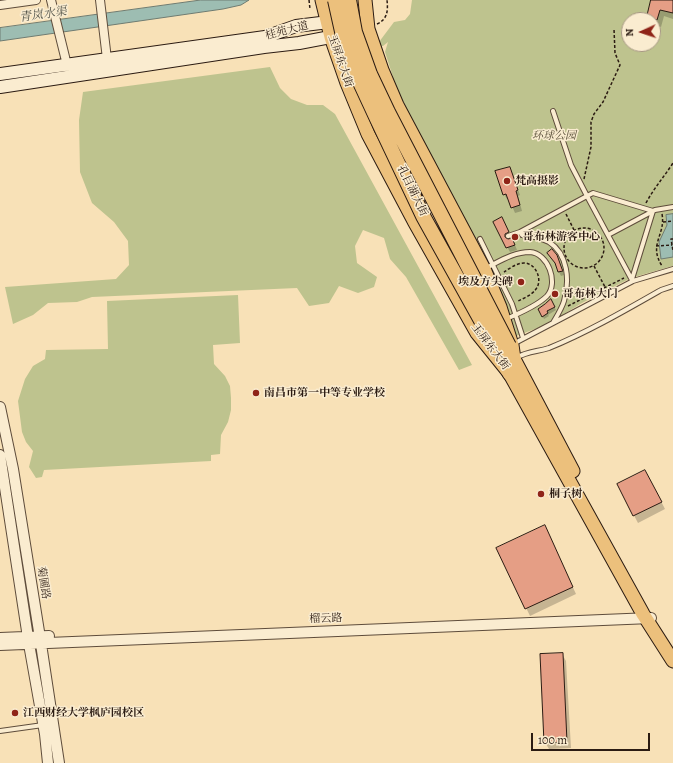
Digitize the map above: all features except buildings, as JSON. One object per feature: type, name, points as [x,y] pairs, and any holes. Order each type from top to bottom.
[{"type":"highway","name":"孔目湖大街","points":[[335,0],[343,36],[358,78],[423,216],[508,350]]},
{"type":"highway","name":"孔目湖大街","points":[[349,0],[356,32],[370,74],[508,350],[510,374]]},
{"type":"main road","name":"玉屏东大街","points":[[322,0],[331,37],[347,83],[368,134],[414,221],[477,333],[510,374],[673,661]]},
{"type":"main road","name":"玉屏东大街","points":[[365,0],[368,29],[382,70],[397,105],[489,267],[500,307],[510,317],[508,350],[587,496],[648,616],[673,649]]},
{"type":"main road","name":"桂苑大道","points":[[0,74],[265,37],[296,26],[327,22],[349,20],[368,29]]},
{"type":"main road","name":"桂苑大道","points":[[0,87],[299,43],[368,29]]},
{"type":"street","points":[[0,5],[36,0]]},
{"type":"street","points":[[100,0],[107,59]]},
{"type":"street","points":[[52,4],[66,65]]},
{"type":"street","name":"菊圃路","points":[[0,407],[13,469],[41,640],[59,763]]},
{"type":"street","name":"菊圃路","points":[[0,455],[48,763]]},
{"type":"street","name":"榴云路","points":[[0,638],[41,640],[648,616]]},
{"type":"street","name":"榴云路","points":[[0,645],[29,640]]},
{"type":"lane","points":[[553,111],[571,165],[631,278]]},
{"type":"lane","points":[[508,236],[520,232],[593,193],[653,211]]},
{"type":"lane","points":[[608,235],[653,211],[673,207]]},
{"type":"lane","points":[[631,278],[653,211]]},
{"type":"lane","points":[[520,232],[522,235],[548,242],[557,248],[563,258],[568,278],[564,302],[552,323]]},
{"type":"lane","points":[[480,240],[489,267],[509,256],[530,252],[538,254],[551,271],[551,288],[548,295],[542,300],[510,317],[524,338]]},
{"type":"lane","points":[[508,350],[524,338],[631,278],[673,269]]},
{"type":"lane","points":[[508,350],[525,353],[547,349],[661,290],[673,286]]},
{"type":"lane","points":[[0,731],[43,725]]},
{"type":"path","points":[[309,0],[310,9]]},
{"type":"path","points":[[368,29],[382,22],[388,12],[388,0]]},
{"type":"path","points":[[582,188],[591,147],[591,122],[594,114],[603,102],[620,65],[615,53],[614,29]]},
{"type":"path","points":[[643,208],[654,188],[673,163]]},
{"type":"path","points":[[563,209],[574,230]]},
{"type":"path","points":[[661,209],[662,227],[656,246],[657,258],[665,271]]},
{"type":"path","points":[[662,222],[673,221]]},
{"type":"path","points":[[579,228],[590,228],[594,230],[601,238],[603,243],[603,253],[601,258],[594,265],[580,268],[572,264],[565,256],[565,240],[574,230],[579,228]]},
{"type":"path","points":[[673,239],[671,239],[673,251]]},
{"type":"path","points":[[656,246],[672,244]]},
{"type":"path","points":[[505,272],[523,263],[529,264],[537,272],[539,284],[536,290],[520,300]]},
{"type":"path","points":[[594,265],[605,287]]},
{"type":"path","points":[[559,310],[605,287],[631,278]]},
{"type":"green space","name":"环球公园","points":[[412,0],[673,0],[673,266],[631,278],[582,303],[546,325],[516,336],[392,83],[393,77],[385,52],[388,42],[383,46],[376,46],[394,22],[405,20],[410,14]]},
{"type":"green space","points":[[270,67],[280,88],[291,99],[307,105],[323,105],[335,114],[472,365],[459,370],[406,277],[390,259],[384,238],[363,230],[355,246],[357,263],[377,277],[374,287],[358,293],[339,286],[329,303],[309,306],[297,288],[92,297],[77,302],[48,303],[33,315],[13,324],[5,287],[116,279],[129,265],[128,241],[114,222],[92,203],[80,172],[79,120],[83,92]]},
{"type":"green space","points":[[238,295],[240,343],[213,345],[214,364],[225,376],[230,386],[231,398],[231,410],[228,422],[221,435],[220,454],[211,455],[211,461],[44,470],[42,477],[36,478],[29,467],[33,451],[26,442],[22,432],[18,401],[25,379],[33,366],[45,359],[46,350],[108,349],[107,301]]},
{"type":"water","points":[[201,0],[249,0],[241,5],[223,9],[0,41],[0,28]]},
{"type":"water","points":[[673,214],[673,257],[661,259],[659,242],[667,225],[666,215]]},
{"type":"place","name":"梵高摄影","points":[[507,181]]},
{"type":"place","name":"哥布林游客中心","points":[[515,237]]},
{"type":"place","name":"埃及方尖碑","points":[[521,282]]},
{"type":"place","name":"哥布林大门","points":[[555,294]]},
{"type":"place","name":"南昌市第一中等专业学校","points":[[256,393]]},
{"type":"place","name":"桐子树","points":[[541,494]]},
{"type":"place","name":"江西财经大学枫庐园校区","points":[[15,713]]},
{"type":"water label","name":"青岚水渠","points":[[43,15]]}]
